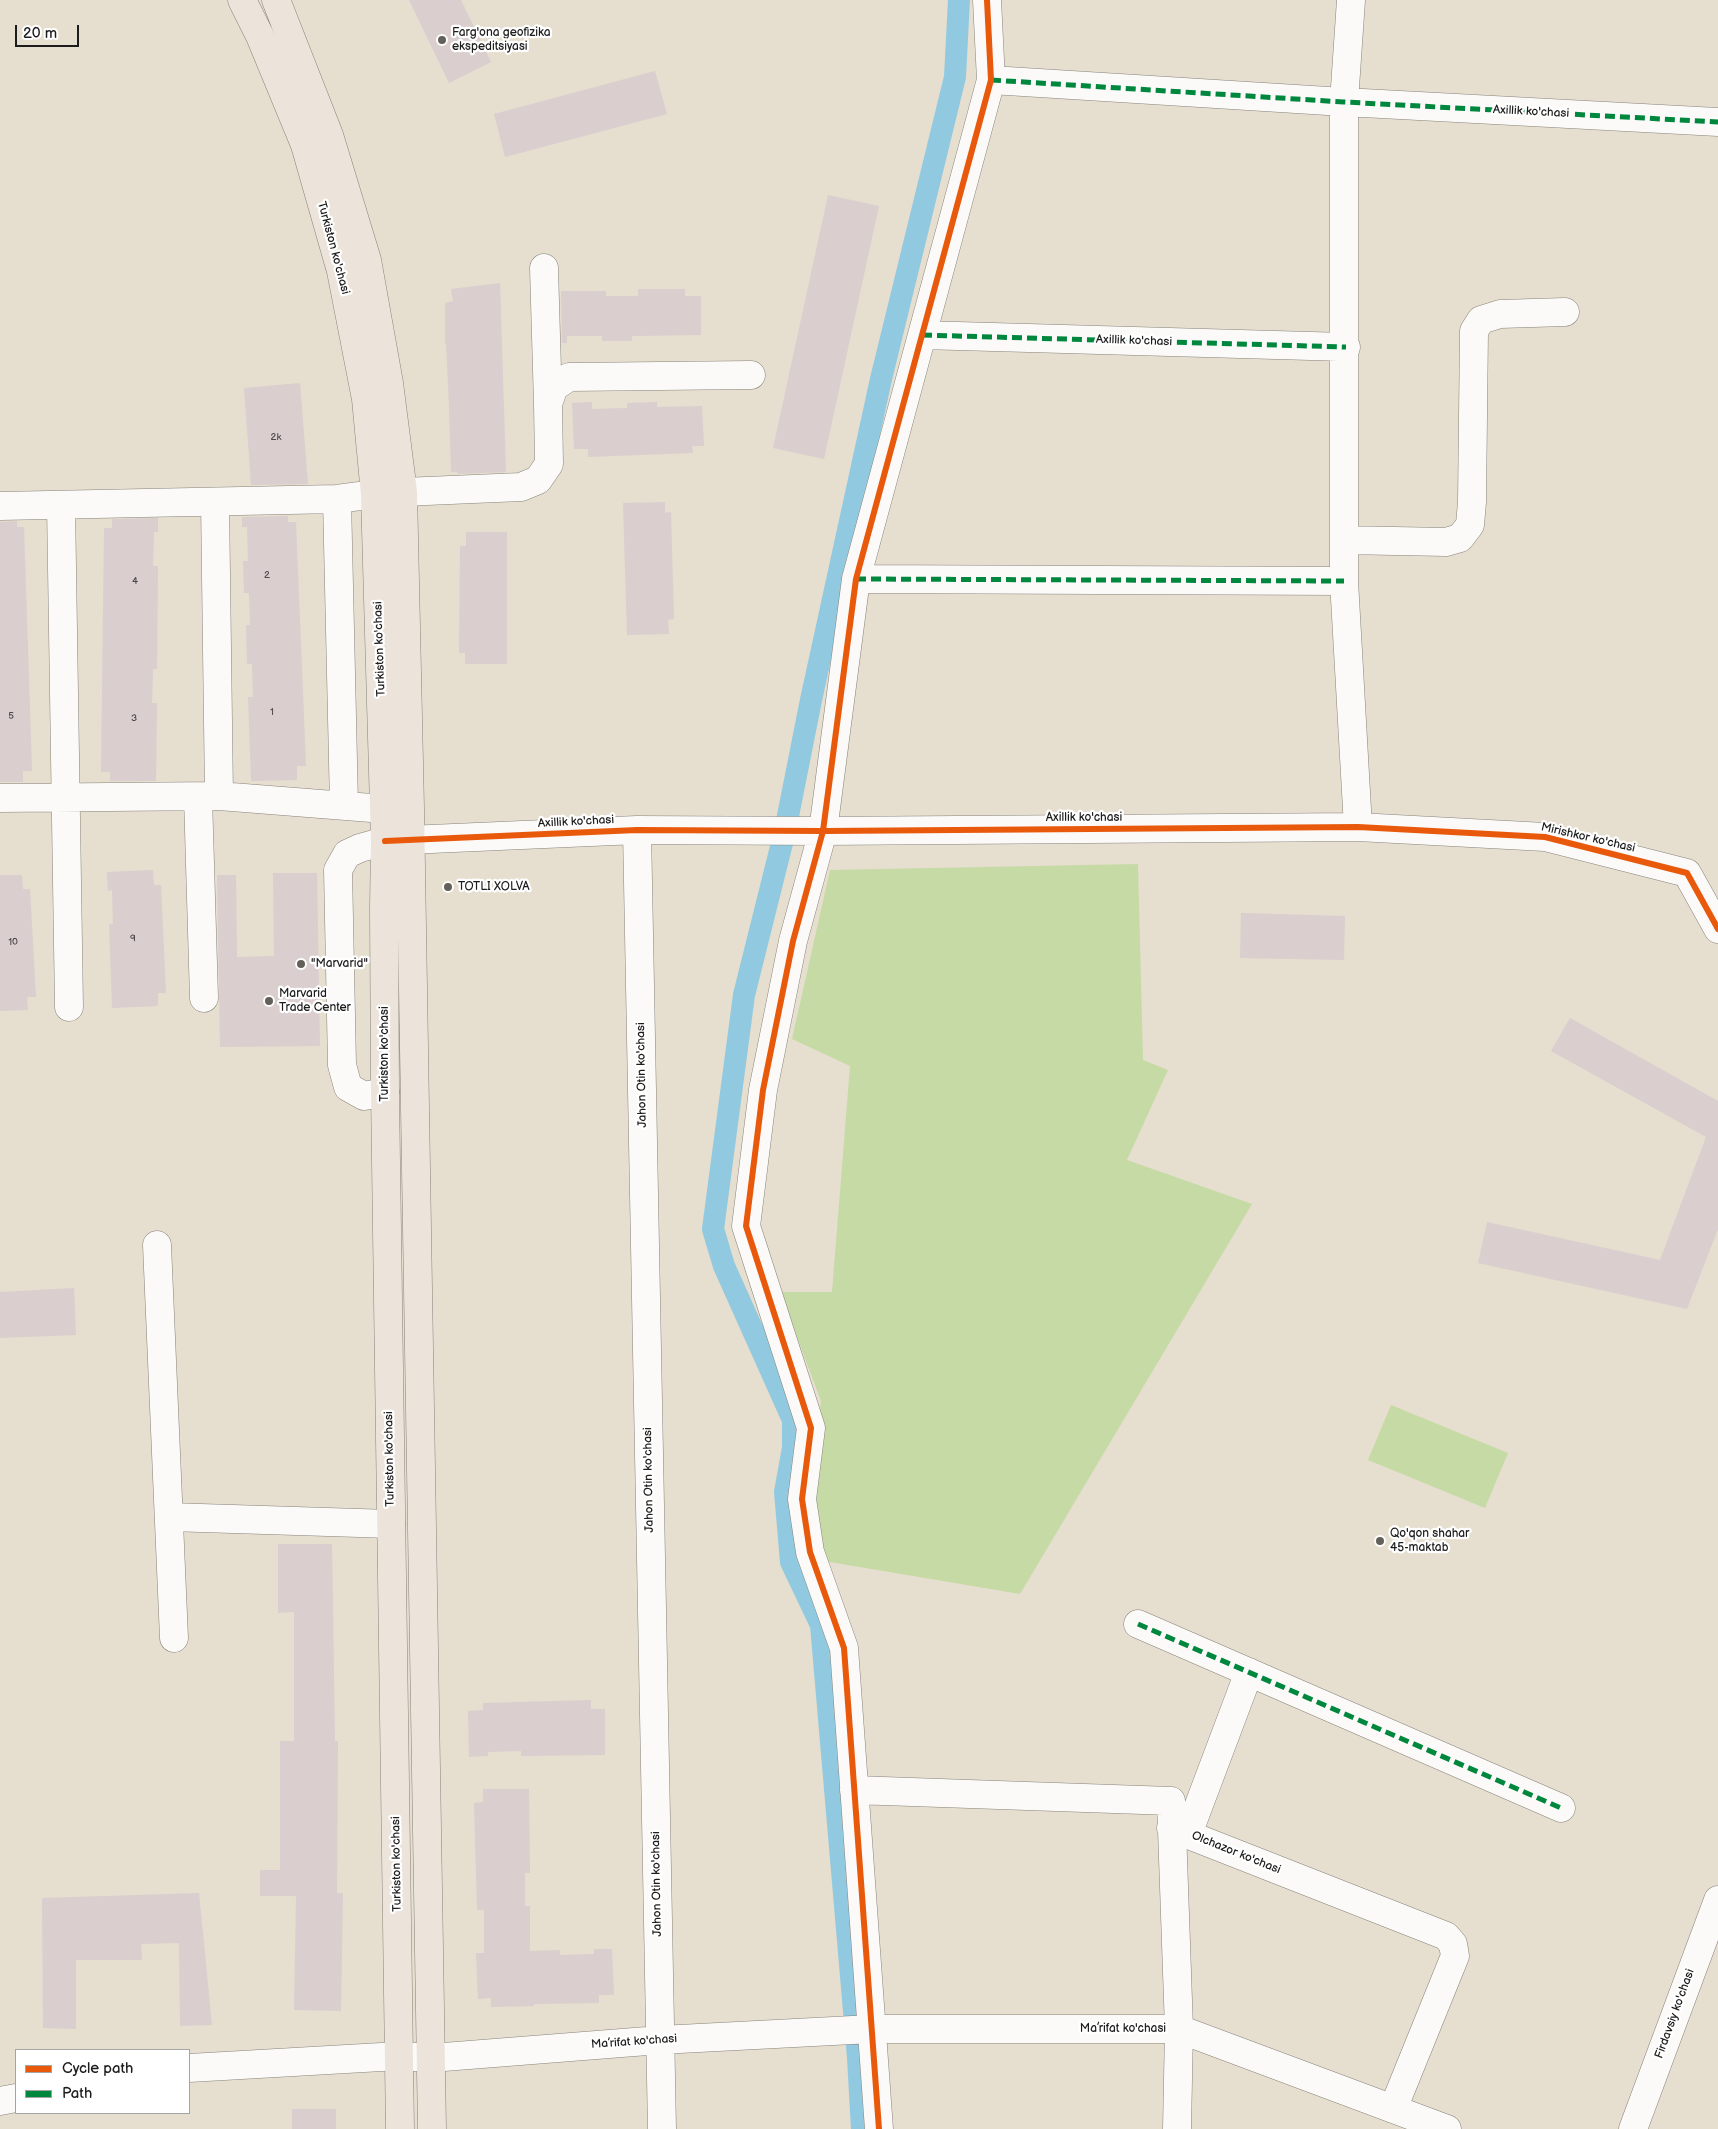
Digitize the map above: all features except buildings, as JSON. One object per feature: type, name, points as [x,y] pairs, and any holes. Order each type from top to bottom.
[{"type":"main road","name":"Turkiston ko'chasi","points":[[242,0],[260,36],[305,145],[341,271],[366,399],[375,494],[397,808],[432,2129]]},
{"type":"main road","name":"Turkiston ko'chasi","points":[[276,0],[329,135],[368,260],[389,383],[403,492],[397,808]]},
{"type":"main road","name":"Turkiston ko'chasi","points":[[398,841],[385,1092],[400,2129]]},
{"type":"street","points":[[879,2129],[844,1648],[810,1552],[802,1499],[812,1428],[746,1226],[763,1090],[817,831],[856,579],[991,80],[987,0]]},
{"type":"street","points":[[1351,0],[1344,102],[1346,347],[1344,581],[1358,827]]},
{"type":"street","name":"Axillik ko'chasi","points":[[991,80],[1344,102],[1718,122]]},
{"type":"street","points":[[403,492],[521,487],[538,480],[549,464],[544,268]]},
{"type":"street","points":[[1344,540],[1446,542],[1460,538],[1470,525],[1472,502],[1474,330],[1481,320],[1500,314],[1565,312]]},
{"type":"street","name":"Axillik ko'chasi","points":[[922,335],[1346,347]]},
{"type":"street","points":[[548,404],[554,387],[569,377],[751,375]]},
{"type":"street","points":[[0,506],[337,499],[375,494]]},
{"type":"street","points":[[337,499],[344,805]]},
{"type":"street","points":[[204,998],[215,502]]},
{"type":"street","points":[[61,504],[69,1007]]},
{"type":"street","points":[[856,579],[1344,581]]},
{"type":"street","points":[[0,798],[208,797],[397,808]]},
{"type":"street","name":"Axillik ko'chasi","points":[[385,1092],[364,1096],[348,1087],[342,1066],[338,870],[347,854],[360,848],[398,841],[637,830],[817,831],[1358,827]]},
{"type":"street","name":"Mirishkor ko'chasi","points":[[1358,827],[1545,837],[1687,873],[1718,929]]},
{"type":"street","name":"Jahon Otin ko'chasi","points":[[637,830],[662,2129]]},
{"type":"street","points":[[157,1245],[174,1638]]},
{"type":"street","points":[[169,1517],[391,1524]]},
{"type":"street","points":[[1138,1624],[1561,1808]]},
{"type":"street","points":[[1180,1831],[1249,1672]]},
{"type":"street","points":[[854,1790],[1170,1801],[1180,1831],[1177,2129]]},
{"type":"street","name":"Olchazor ko'chasi","points":[[1180,1831],[1446,1936],[1453,1944],[1454,1956],[1393,2109]]},
{"type":"street","name":"Firdavsiy ko'chasi","points":[[1633,2129],[1718,1900]]},
{"type":"street","name":"Ma’rifat ko'chasi","points":[[190,2068],[399,2056],[431,2058],[660,2040],[872,2029],[1179,2030],[1447,2129]]},
{"type":"green space","points":[[1138,864],[1143,1060],[1168,1070],[1127,1160],[1252,1204],[1020,1594],[824,1561],[811,1490],[821,1401],[780,1292],[832,1292],[850,1066],[792,1039],[830,870]]},
{"type":"green space","points":[[1391,1405],[1508,1453],[1485,1508],[1368,1460]]},
{"type":"waterway","points":[[862,2129],[858,2058],[821,1625],[791,1562],[785,1492],[793,1448],[793,1420],[724,1266],[713,1229],[744,995],[785,831],[811,700],[881,379],[955,77],[959,0]]},
{"type":"marked path","points":[[991,80],[1344,102],[1718,122]]},
{"type":"marked path","points":[[922,335],[1346,347]]},
{"type":"marked path","points":[[856,579],[1344,581]]},
{"type":"marked path","points":[[1138,1624],[1561,1808]]},
{"type":"cycle path","points":[[879,2129],[844,1648],[810,1552],[802,1499],[811,1428],[746,1226],[763,1090],[793,941],[823,831],[856,579],[991,80],[987,0]]},
{"type":"cycle path","points":[[385,841],[637,830],[823,831],[1358,827],[1545,837],[1687,873],[1718,929]]},
{"type":"place","name":"Farg'ona geofizika ekspeditsiyasi","points":[[442,40]]},
{"type":"place","name":"TOTLI XOLVA","points":[[448,887]]},
{"type":"place","name":"\"Marvarid\"","points":[[301,964]]},
{"type":"place","name":"Marvarid Trade Center","points":[[269,1001]]},
{"type":"place","name":"Qo'qon shahar 45-maktab","points":[[1380,1541]]}]
